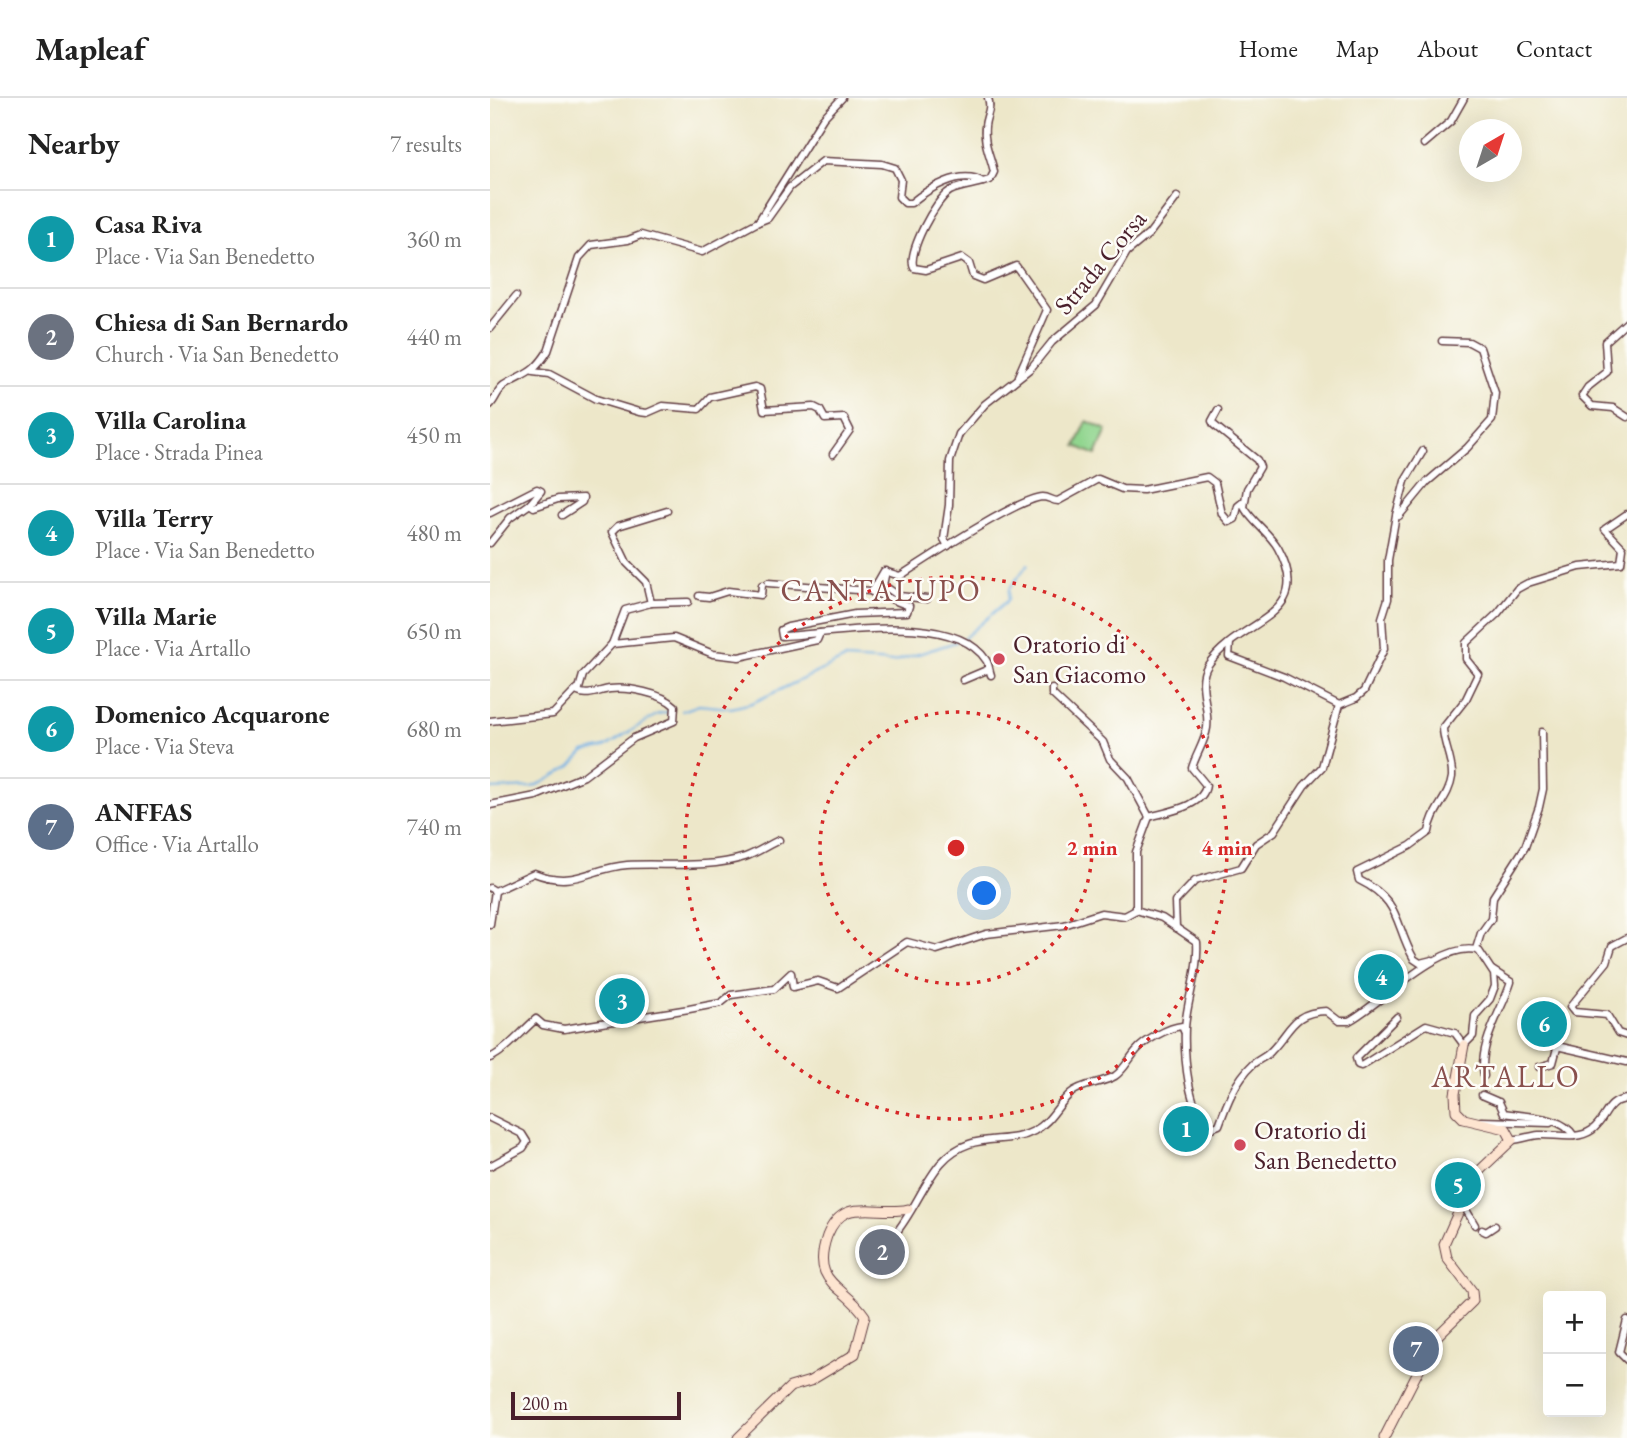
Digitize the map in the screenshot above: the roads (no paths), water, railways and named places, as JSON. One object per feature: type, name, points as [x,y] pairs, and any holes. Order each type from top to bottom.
[{"type":"street","points":[[758,222],[823,118],[842,98]]},
{"type":"street","points":[[490,405],[502,388],[533,372],[548,351],[579,258],[587,248],[641,234],[702,252],[758,222],[765,221],[790,187],[823,161],[881,164],[895,168],[901,180],[899,197],[905,203],[911,203],[931,186],[940,183],[973,177],[983,182],[990,180],[994,172],[986,151],[984,130],[990,108],[988,98]]},
{"type":"street","points":[[1424,144],[1451,121],[1464,98]]},
{"type":"street","name":"Strada Corsa","points":[[983,182],[947,193],[914,243],[911,260],[914,268],[922,271],[962,258],[969,263],[973,276],[983,280],[1016,266],[1047,310],[1018,376]]},
{"type":"street","name":"Strada Corsa","points":[[948,546],[944,536],[949,505],[950,461],[955,443],[976,414],[1096,305],[1120,262],[1167,213],[1177,197]]},
{"type":"street","points":[[490,328],[516,296]]},
{"type":"street","points":[[1627,322],[1605,342],[1607,372],[1588,387],[1582,396],[1592,406],[1618,410],[1627,417]]},
{"type":"street","points":[[1394,527],[1405,505],[1467,448],[1493,418],[1495,393],[1480,348],[1469,342],[1442,341]]},
{"type":"street","points":[[533,372],[550,374],[596,399],[647,413],[663,406],[699,409],[710,397],[755,387],[760,389],[764,410],[814,407],[820,410],[825,419],[844,418],[850,430],[833,454]]},
{"type":"street","points":[[886,571],[900,576],[1031,500],[1044,497],[1058,501],[1098,479],[1122,489],[1143,490],[1207,477],[1216,483],[1225,521],[1233,521],[1238,506],[1243,502],[1260,467],[1257,460],[1214,425],[1212,421],[1218,410]]},
{"type":"street","points":[[1176,928],[1175,902],[1189,886],[1195,881],[1241,868],[1256,844],[1274,832],[1304,786],[1322,767],[1339,705],[1362,693],[1384,649],[1382,618],[1388,598],[1388,560],[1394,527],[1405,481],[1423,451]]},
{"type":"street","points":[[490,513],[540,490],[541,494],[510,518],[490,542]]},
{"type":"street","points":[[530,504],[534,507],[558,499],[583,498],[562,515]]},
{"type":"street","points":[[1149,817],[1193,803],[1206,789],[1192,768],[1208,726],[1203,677],[1208,666],[1230,643],[1279,606],[1290,590],[1289,572],[1278,547],[1263,526],[1247,512],[1243,502]]},
{"type":"street","points":[[651,603],[646,582],[627,563],[612,532],[618,526],[667,511]]},
{"type":"street","points":[[1476,949],[1417,962],[1406,944],[1392,905],[1378,891],[1359,880],[1357,872],[1417,842],[1429,832],[1432,815],[1444,800],[1451,780],[1443,728],[1466,699],[1478,674],[1465,659],[1466,643],[1498,613],[1517,589],[1528,583],[1580,566],[1621,563],[1623,548],[1605,529],[1627,514]]},
{"type":"street","points":[[872,592],[880,576],[886,571]]},
{"type":"street","points":[[886,571],[883,585],[893,593],[927,599]]},
{"type":"street","points":[[699,596],[709,597],[728,591],[761,595],[765,584],[872,592],[907,604],[909,609],[907,612],[855,614],[788,627],[779,632],[783,636],[880,627],[962,640],[981,654],[988,663],[990,672],[963,680]]},
{"type":"street","points":[[490,721],[553,715],[577,689],[583,675],[612,644],[624,612],[651,603],[688,602]]},
{"type":"street","points":[[612,644],[674,638],[713,654],[739,657],[817,640],[820,633]]},
{"type":"street","points":[[1230,643],[1229,656],[1284,677],[1339,705]]},
{"type":"street","points":[[490,805],[527,799],[584,776],[634,738],[670,725],[676,715],[671,702],[649,694],[620,689],[580,694],[577,689]]},
{"type":"street","points":[[1052,689],[1052,694],[1103,742],[1110,759],[1128,778],[1149,817],[1136,852],[1136,911]]},
{"type":"street","points":[[1476,949],[1481,933],[1491,919],[1493,897],[1525,847],[1539,807],[1543,789],[1542,732]]},
{"type":"street","points":[[490,925],[492,889],[534,873],[549,880],[584,877],[625,865],[660,866],[727,861],[748,856],[779,840]]},
{"type":"street","points":[[490,1058],[508,1046],[513,1038],[536,1019],[543,1025],[565,1029],[690,1009],[721,1003],[731,995],[774,989],[791,973],[793,986],[818,981],[838,988],[907,942],[937,950],[986,934],[1064,925],[1101,913],[1125,916],[1136,911],[1162,918],[1195,938],[1198,951],[1184,1031],[1193,1106],[1204,1124],[1214,1128],[1219,1125],[1224,1106],[1240,1080],[1254,1063],[1272,1050],[1294,1020],[1326,1011],[1339,1021],[1349,1021],[1380,996],[1440,957]]},
{"type":"street","points":[[1627,938],[1612,946],[1607,962],[1572,1003],[1571,1009],[1607,1015],[1616,1031],[1627,1036]]},
{"type":"street","points":[[1476,949],[1492,970],[1511,982],[1497,1014],[1485,1055],[1484,1076]]},
{"type":"street","points":[[1492,970],[1494,990],[1475,1016],[1473,1036],[1465,1045],[1454,1101],[1457,1114],[1474,1122],[1506,1129],[1512,1140]]},
{"type":"street","points":[[1397,1017],[1356,1058],[1358,1065],[1361,1066],[1426,1025],[1455,1033],[1465,1045]]},
{"type":"street","points":[[860,1258],[884,1246],[905,1219],[908,1209],[940,1164],[955,1151],[990,1138],[1011,1138],[1034,1131],[1055,1116],[1072,1091],[1115,1076],[1142,1045],[1174,1027],[1182,1026],[1184,1031]]},
{"type":"street","points":[[1535,1042],[1627,1062]]},
{"type":"street","points":[[1539,1067],[1553,1063],[1560,1049]]},
{"type":"street","points":[[1482,1095],[1498,1101],[1504,1113],[1545,1119],[1552,1123]]},
{"type":"street","points":[[1384,1438],[1435,1338],[1472,1301],[1472,1291],[1444,1251],[1445,1241],[1475,1175],[1512,1140],[1540,1135],[1574,1136],[1593,1130],[1613,1103],[1627,1099]]},
{"type":"street","points":[[490,1118],[522,1134],[527,1142],[523,1148],[490,1166]]},
{"type":"street","points":[[1474,1122],[1484,1120],[1552,1123],[1566,1127],[1574,1136]]},
{"type":"street","points":[[1461,1202],[1475,1225]]},
{"type":"street","points":[[738,1438],[790,1387],[810,1381],[855,1354],[865,1316],[826,1276],[821,1265],[830,1229],[846,1213],[862,1209],[908,1209]]},
{"type":"street","points":[[1482,1230],[1486,1232],[1495,1226]]},
{"type":"street","points":[[1627,1321],[1619,1352],[1627,1360]]},
{"type":"waterway","points":[[964,638],[1008,600],[1009,589],[1028,564]]},
{"type":"waterway","points":[[682,711],[699,705],[731,708],[752,703],[845,659],[893,662],[956,642]]},
{"type":"waterway","points":[[490,789],[532,787],[544,782],[570,767],[584,752],[605,747],[658,714],[672,711]]},
{"type":"place","name":"Oratorio di San Giacomo","points":[[999,659]]},
{"type":"place","name":"Villa Terry","points":[[1381,977]]},
{"type":"place","name":"Villa Carolina","points":[[622,1001]]},
{"type":"place","name":"Domenico Acquarone","points":[[1544,1024]]},
{"type":"place","name":"Casa Riva","points":[[1186,1129]]},
{"type":"place","name":"Oratorio di San Benedetto","points":[[1240,1145]]},
{"type":"place","name":"Villa Marie","points":[[1458,1185]]},
{"type":"place","name":"Chiesa di San Bernardo","points":[[882,1252]]},
{"type":"place","name":"ANFFAS","points":[[1416,1349]]},
{"type":"district","name":"CANTALUPO","points":[[881,590]]},
{"type":"district","name":"ARTALLO","points":[[1506,1076]]}]
